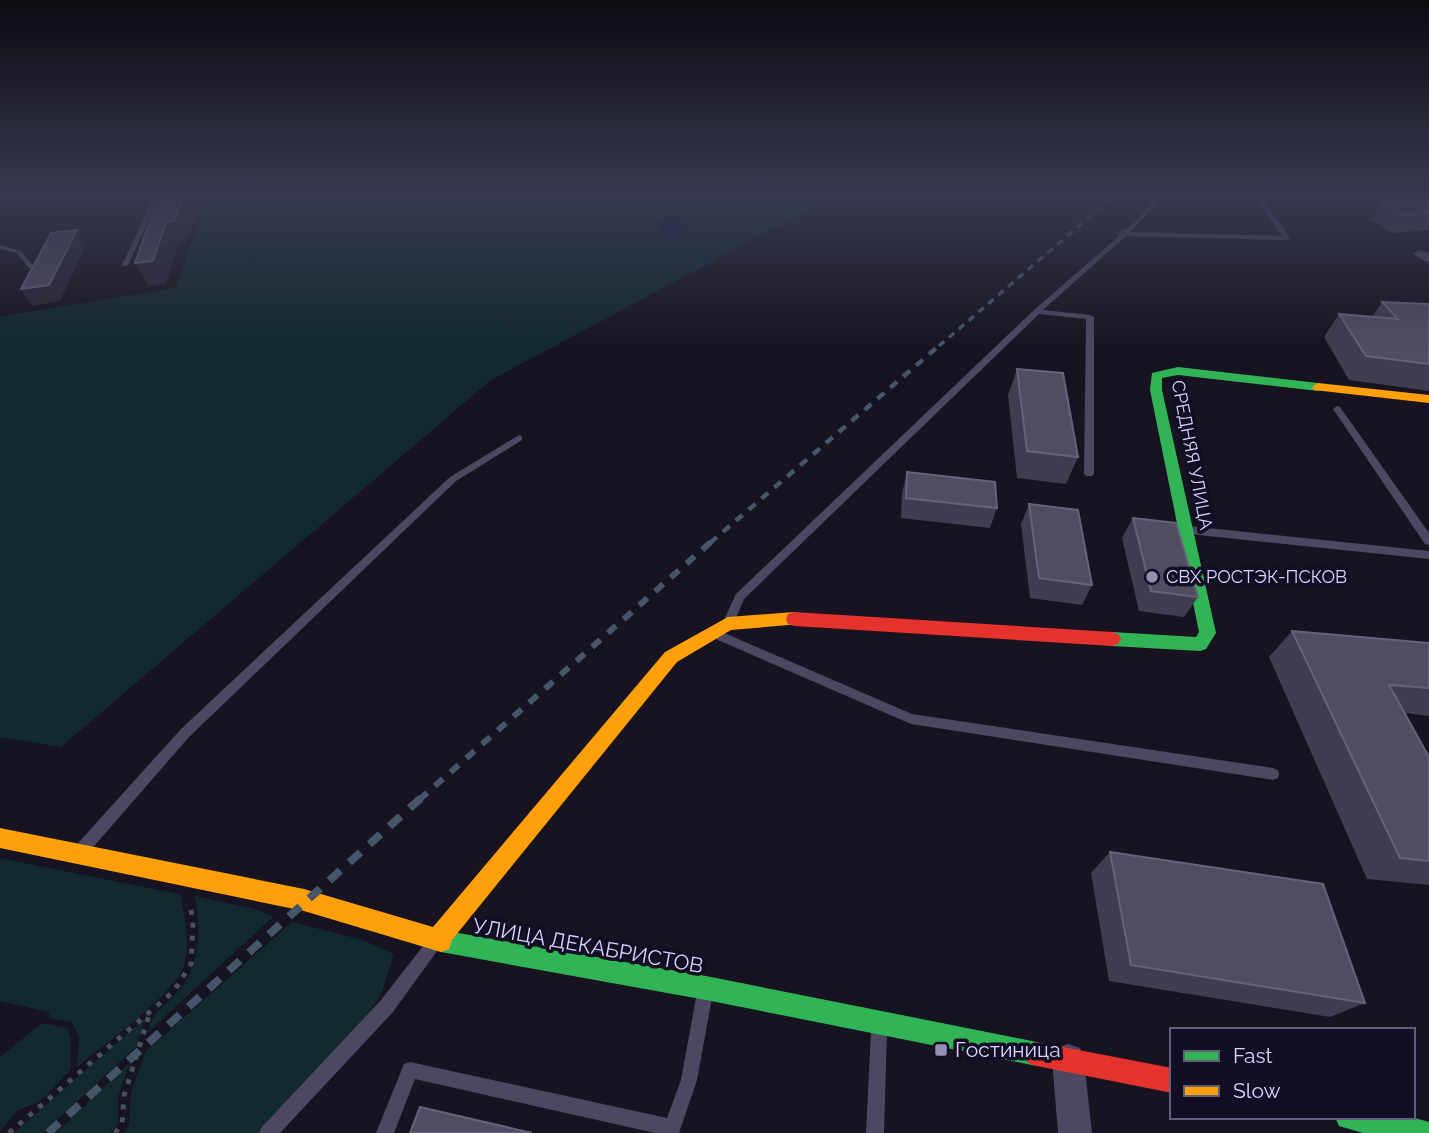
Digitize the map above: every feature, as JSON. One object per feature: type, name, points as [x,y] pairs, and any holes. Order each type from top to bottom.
[{"type":"street","name":"СРЕДНЯЯ УЛИЦА","points":[[728,624],[782,618],[1200,644],[1208,633],[1156,390],[1156,376],[1178,371],[1429,398]]},
{"type":"street","points":[[437,940],[671,657],[728,624]]},
{"type":"street","name":"УЛИЦА ДЕКАБРИСТОВ","points":[[0,838],[304,900],[437,940],[879,1021],[1170,1081]]},
{"type":"street","points":[[1068,1060],[1075,1133]]},
{"type":"street","points":[[1358,1119],[1424,1133]]},
{"type":"lane","points":[[0,247],[19,253],[31,267]]},
{"type":"lane","points":[[125,265],[133,247]]},
{"type":"lane","points":[[728,624],[740,597],[1106,247]]},
{"type":"lane","points":[[1037,312],[1090,317],[1088,474]]},
{"type":"lane","points":[[1337,409],[1429,541]]},
{"type":"lane","points":[[79,854],[185,733],[453,479],[519,438]]},
{"type":"lane","points":[[1186,530],[1429,555]]},
{"type":"lane","points":[[713,633],[911,719],[1273,774]]},
{"type":"lane","points":[[268,1133],[387,1006],[437,940]]},
{"type":"lane","points":[[385,1133],[410,1069],[670,1130],[689,1080],[706,988]]},
{"type":"lane","points":[[875,1133],[879,1021]]},
{"type":"path","points":[[9,1133],[174,991],[191,964],[193,922],[189,895]]},
{"type":"path","points":[[115,1133],[122,1124],[124,1096],[150,1012]]},
{"type":"green space","points":[[190,247],[740,247],[491,380],[61,747],[0,737],[0,317],[175,288]]},
{"type":"green space","points":[[0,858],[180,894],[187,946],[185,963],[179,975],[154,1003],[77,1067],[79,1038],[72,1022],[50,1018],[48,1012],[0,1001]]},
{"type":"green space","points":[[195,896],[255,909],[274,916],[147,1033],[155,1015],[175,995],[190,973],[198,935]]},
{"type":"green space","points":[[292,922],[363,940],[394,954],[381,995],[348,1042],[264,1133],[123,1133],[129,1125],[131,1092],[146,1051]]},
{"type":"green space","points":[[145,1018],[137,1046],[43,1133],[14,1133]]},
{"type":"green space","points":[[42,1023],[68,1028],[71,1040],[71,1069],[39,1102],[18,1110],[0,1131],[0,1057]]},
{"type":"green space","points":[[130,1062],[118,1097],[118,1124],[111,1133],[56,1133]]},
{"type":"building","points":[[44,247],[68,247],[49,285],[21,289]]},
{"type":"building","points":[[141,247],[158,247],[153,261],[135,263]]},
{"type":"building","points":[[1382,302],[1429,304],[1429,364],[1366,356],[1339,314],[1398,319]]},
{"type":"building","points":[[1017,369],[1063,373],[1078,457],[1027,451]]},
{"type":"building","points":[[907,472],[995,482],[997,508],[906,498]]},
{"type":"building","points":[[1029,504],[1078,510],[1092,585],[1039,578]]},
{"type":"building","points":[[1133,518],[1176,523],[1198,597],[1151,591]]},
{"type":"building","points":[[1292,631],[1429,643],[1429,688],[1389,685],[1429,757],[1429,861],[1400,858]]},
{"type":"building","points":[[1110,852],[1323,884],[1365,1003],[1131,965]]},
{"type":"building","points":[[420,1107],[532,1133],[410,1133]]},
{"type":"railway","points":[[939,346],[1054,247]]},
{"type":"railway","points":[[710,543],[941,344]]},
{"type":"railway","points":[[419,800],[712,541]]},
{"type":"railway","points":[[48,1133],[421,798]]},
{"type":"traffic: fast","points":[[1112,639],[1200,644],[1208,633],[1156,390],[1156,376],[1178,371],[1318,387]]},
{"type":"traffic: fast","points":[[441,941],[706,988],[1037,1054]]},
{"type":"traffic: fast","points":[[1358,1119],[1424,1133]]},
{"type":"traffic: slow","points":[[1318,387],[1429,399]]},
{"type":"traffic: slow","points":[[437,940],[671,657],[728,624],[794,619]]},
{"type":"traffic: slow","points":[[0,838],[304,900],[441,941]]},
{"type":"traffic: jam","points":[[794,619],[1112,639]]},
{"type":"traffic: jam","points":[[1037,1054],[1170,1081]]},
{"type":"place","name":"СВХ РОСТЭК-ПСКОВ","points":[[1152,577]]},
{"type":"place","name":"Гостиница","points":[[941,1050]]}]
